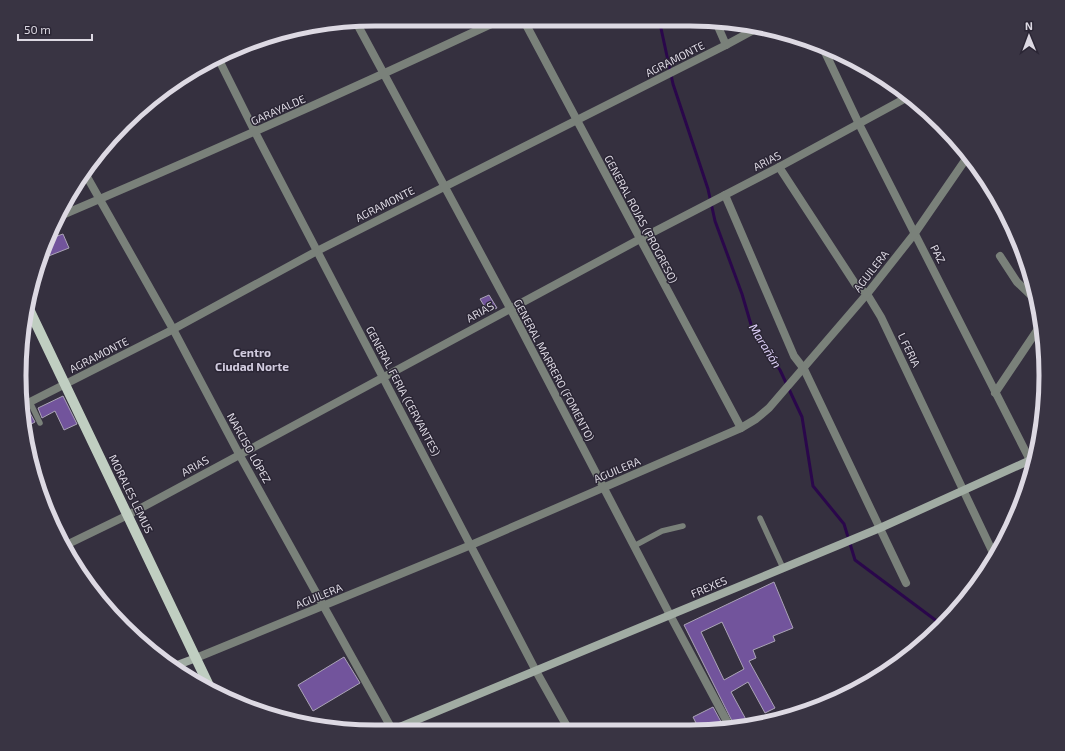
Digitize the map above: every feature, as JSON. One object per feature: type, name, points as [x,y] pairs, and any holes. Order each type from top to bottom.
[{"type":"main road","name":"MORALES LEMUS","points":[[32,315],[207,681]]},
{"type":"main road","name":"FREXES","points":[[406,725],[880,528],[964,490],[1027,464]]},
{"type":"main road","name":"AGUILERA","points":[[179,664],[196,658]]},
{"type":"street","name":"GARAYALDE","points":[[66,213],[255,132],[487,26]]},
{"type":"street","name":"GENERAL ROJAS (PROGRESO)","points":[[527,26],[740,428]]},
{"type":"street","name":"GENERAL MARRERO (FOMENTO)","points":[[358,27],[510,308],[728,723]]},
{"type":"street","points":[[718,28],[726,46]]},
{"type":"street","name":"AGRAMONTE","points":[[27,403],[173,329],[317,251],[726,46],[751,32]]},
{"type":"street","name":"PAZ","points":[[826,54],[859,124],[995,393],[1029,455]]},
{"type":"street","name":"GENERAL FERIA (CERVANTES)","points":[[220,62],[536,671],[566,725]]},
{"type":"street","name":"ARIAS","points":[[69,543],[128,515],[510,308],[779,167],[904,99]]},
{"type":"street","name":"AGUILERA","points":[[196,658],[471,545],[740,428],[756,419],[769,408],[804,369],[867,294],[915,233],[965,160]]},
{"type":"street","name":"L FERIA","points":[[779,167],[856,285],[867,294],[881,317],[964,490],[991,551]]},
{"type":"street","name":"NARCISO LÓPEZ","points":[[87,178],[173,329],[239,454],[389,725]]},
{"type":"street","points":[[722,196],[794,356],[804,369],[906,582]]},
{"type":"street","points":[[1000,256],[1017,282],[1029,294]]},
{"type":"street","points":[[995,393],[1036,332]]},
{"type":"lane","points":[[28,406],[40,423]]},
{"type":"lane","points":[[760,518],[782,568]]},
{"type":"lane","points":[[634,546],[662,531],[684,526]]},
{"type":"building","points":[[63,234],[69,248],[47,256],[53,242],[55,237]]},
{"type":"building","points":[[489,295],[497,308],[488,312],[480,299]]},
{"type":"building","points":[[63,396],[77,424],[64,430],[55,411],[42,418],[38,408]]},
{"type":"building","points":[[28,411],[35,422],[30,425],[29,421]]},
{"type":"building","points":[[774,582],[793,628],[773,636],[775,641],[753,650],[756,658],[749,661],[775,708],[765,713],[748,682],[731,692],[746,720],[733,722],[684,625]],"holes":[[[722,622],[744,669],[724,680],[701,632]]]},
{"type":"building","points":[[344,657],[360,683],[313,711],[298,685]]},
{"type":"building","points":[[713,707],[722,723],[697,725],[693,717]]},
{"type":"waterway","name":"Marañón","points":[[661,26],[673,84],[708,189],[715,221],[742,294],[752,328],[780,370],[802,417],[813,486],[844,524],[855,560],[938,622]]},
{"type":"district","name":"Centro Ciudad Norte","points":[[252,360]]}]
